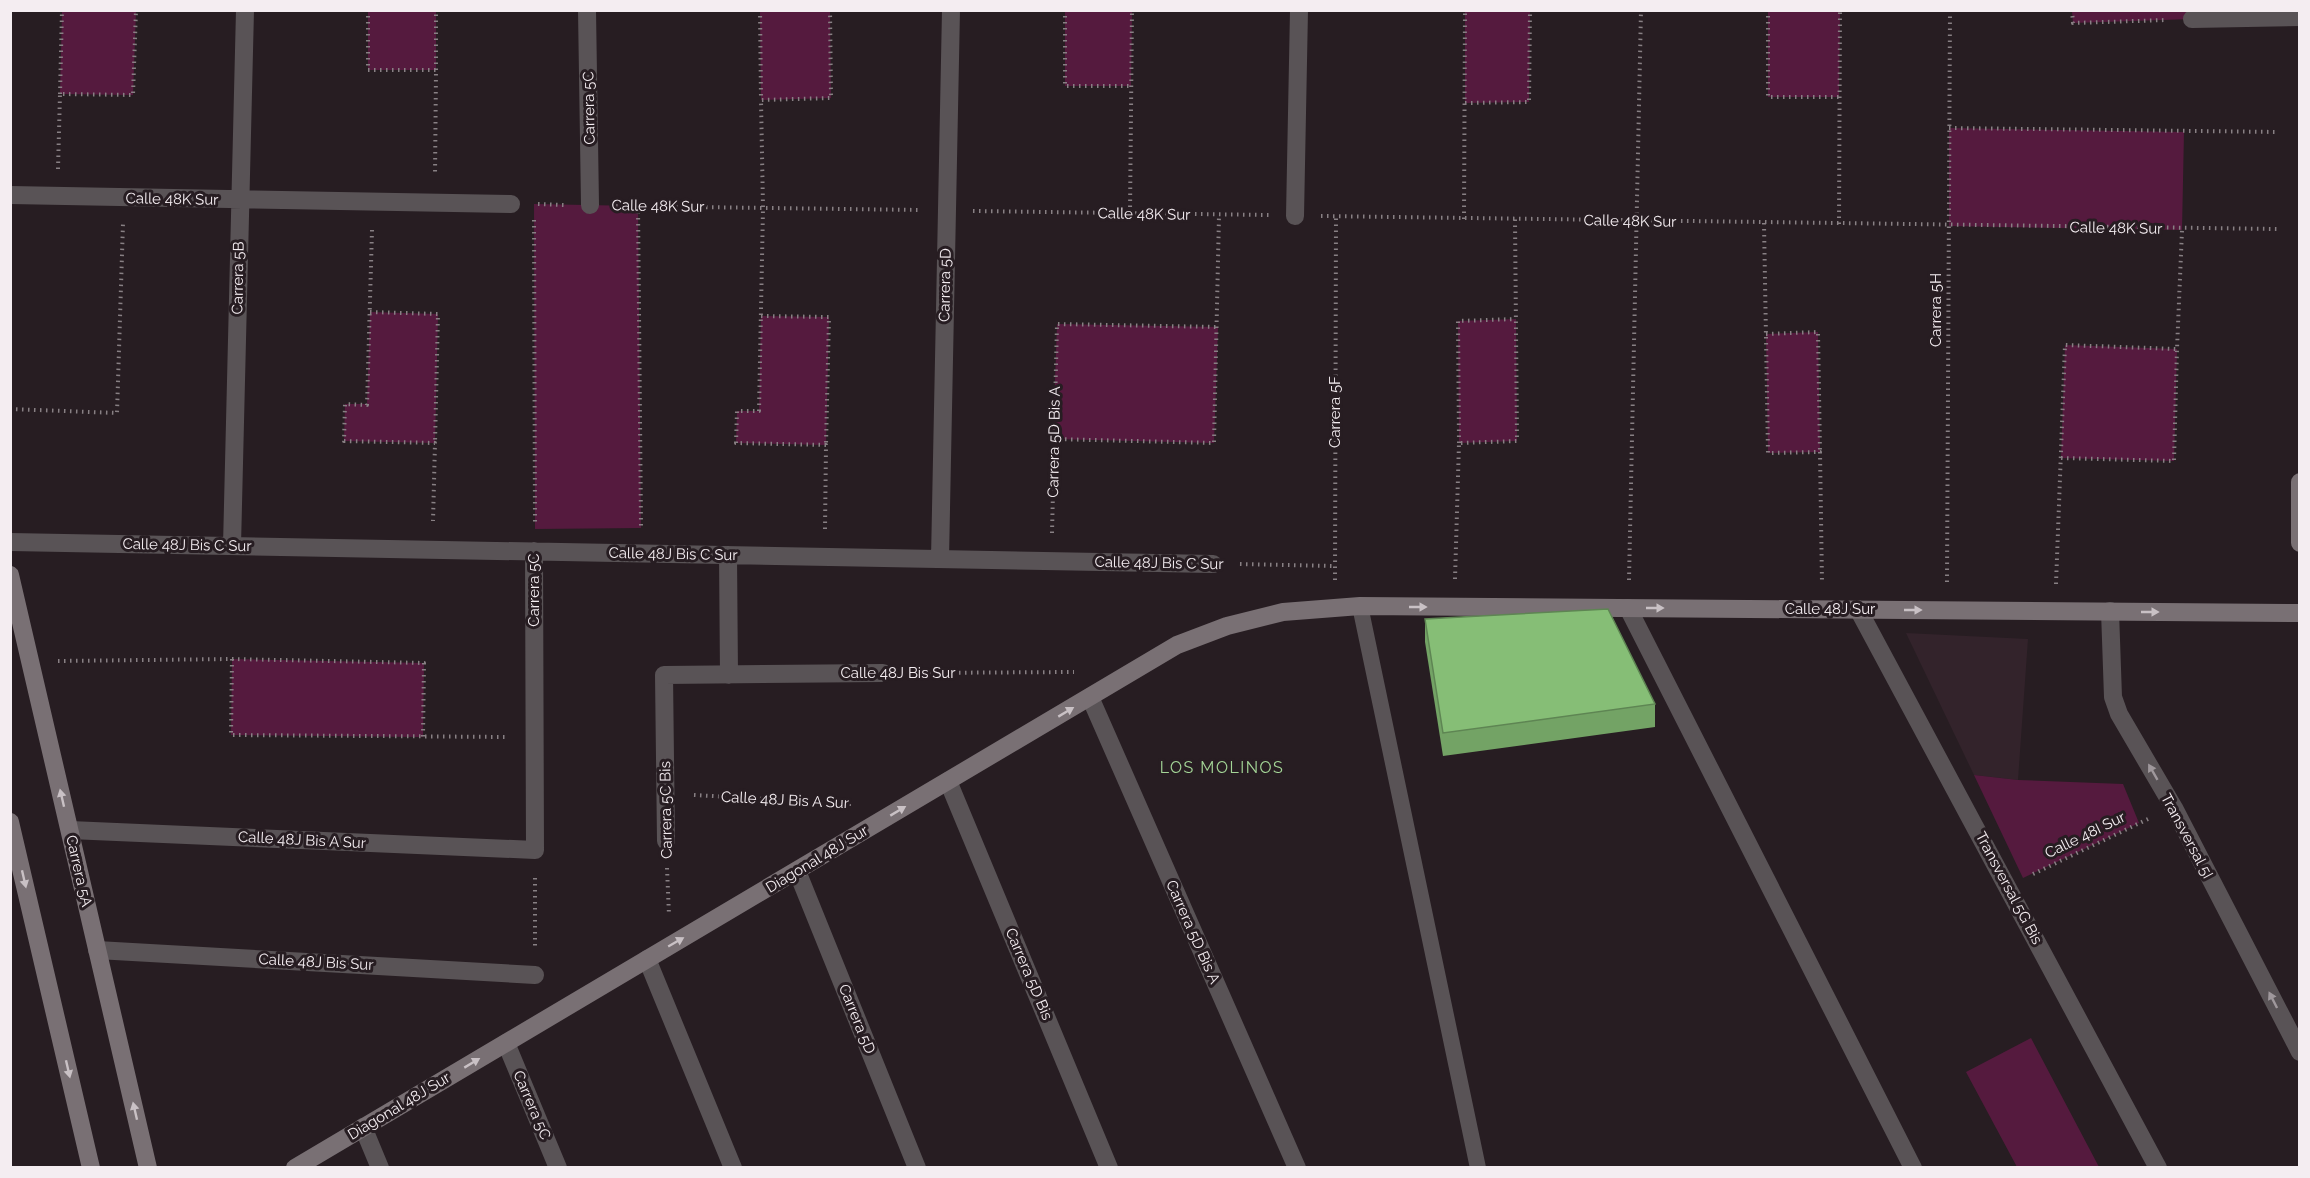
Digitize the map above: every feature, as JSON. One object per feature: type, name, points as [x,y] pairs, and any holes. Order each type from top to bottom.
[{"type":"street","name":"Carrera 5B","points":[[232,546],[245,10]]},
{"type":"street","name":"Carrera 5C","points":[[587,10],[590,205]]},
{"type":"street","name":"Carrera 5D","points":[[939,559],[951,10]]},
{"type":"street","points":[[1295,216],[1299,10]]},
{"type":"street","points":[[2192,19],[2300,16]]},
{"type":"street","name":"Calle 48K Sur","points":[[10,195],[58,198],[512,204]]},
{"type":"street","points":[[2300,482],[2300,543]]},
{"type":"street","name":"Calle 48J Bis C Sur","points":[[10,542],[1213,564]]},
{"type":"street","name":"Carrera 5C","points":[[534,551],[535,850]]},
{"type":"street","points":[[728,555],[729,675]]},
{"type":"street","name":"Carrera 5A","points":[[10,575],[148,1167]]},
{"type":"street","name":"Calle 48J Sur","points":[[1360,606],[2300,613]]},
{"type":"street","name":"Diagonal 48J Sur","points":[[295,1167],[1178,645],[1217,630],[1282,612],[1360,606]]},
{"type":"street","points":[[1628,608],[1913,1167]]},
{"type":"street","name":"Transversal 5G Bis","points":[[1858,609],[2009,886],[2158,1167]]},
{"type":"street","name":"Transversal 5I","points":[[2110,611],[2113,697],[2119,714],[2174,808],[2300,1052]]},
{"type":"street","name":"Calle 48J Bis Sur","points":[[664,675],[883,673]]},
{"type":"street","name":"Carrera 5C Bis","points":[[664,675],[666,840]]},
{"type":"street","name":"Carrera 5D Bis A","points":[[1090,697],[1297,1167]]},
{"type":"street","name":"Carrera 5D Bis","points":[[948,781],[1109,1167]]},
{"type":"street","points":[[10,822],[91,1167]]},
{"type":"street","name":"Calle 48J Bis A Sur","points":[[70,830],[535,850]]},
{"type":"street","name":"Carrera 5D","points":[[796,871],[917,1167]]},
{"type":"street","name":"Calle 48J Bis Sur","points":[[97,950],[535,975]]},
{"type":"street","points":[[647,959],[733,1167]]},
{"type":"street","name":"Carrera 5C","points":[[506,1043],[558,1167]]},
{"type":"street","points":[[363,1127],[380,1167]]},
{"type":"lane","points":[[1360,606],[1478,1167]]},
{"type":"path","points":[[58,198],[62,10]]},
{"type":"path","points":[[60,94],[133,95],[136,10]]},
{"type":"path","points":[[368,10],[368,70],[436,70]]},
{"type":"path","points":[[435,203],[436,10]]},
{"type":"path","points":[[760,10],[763,208],[759,411],[737,411],[736,443],[826,445]]},
{"type":"path","points":[[762,100],[831,98],[830,10]]},
{"type":"path","points":[[1065,10],[1065,86],[1131,86]]},
{"type":"path","points":[[1130,213],[1132,10]]},
{"type":"path","points":[[1464,219],[1465,10]]},
{"type":"path","points":[[1465,103],[1529,102],[1530,10]]},
{"type":"path","points":[[1628,608],[1641,10]]},
{"type":"path","points":[[1768,10],[1768,97],[1839,97]]},
{"type":"path","points":[[1839,224],[1840,10]]},
{"type":"path","name":"Carrera 5H","points":[[1947,610],[1950,10]]},
{"type":"path","points":[[2072,10],[2073,23],[2192,19]]},
{"type":"path","points":[[1949,128],[2278,132]]},
{"type":"path","points":[[10,409],[117,413],[124,198]]},
{"type":"path","points":[[373,202],[367,405],[345,404],[344,441],[435,443]]},
{"type":"path","name":"Calle 48K Sur","points":[[512,204],[2182,230],[2277,229]]},
{"type":"path","name":"Carrera 5C","points":[[534,204],[534,551]]},
{"type":"path","points":[[638,206],[641,553]]},
{"type":"path","points":[[1053,439],[1214,443],[1219,215]]},
{"type":"path","name":"Carrera 5F","points":[[1335,608],[1336,217]]},
{"type":"path","points":[[1459,442],[1517,441],[1515,219]]},
{"type":"path","points":[[1764,223],[1768,453],[1820,452]]},
{"type":"path","points":[[2061,458],[2174,461],[2182,230]]},
{"type":"path","points":[[370,312],[438,314],[432,550]]},
{"type":"path","points":[[761,316],[829,317],[824,557]]},
{"type":"path","points":[[1454,607],[1459,442],[1458,321],[1516,319]]},
{"type":"path","name":"Carrera 5D Bis A","points":[[1052,561],[1057,324],[1218,327]]},
{"type":"path","points":[[1766,334],[1818,332],[1822,609]]},
{"type":"path","points":[[2055,611],[2065,345],[2177,349]]},
{"type":"path","name":"Calle 48J Bis C Sur","points":[[1213,564],[1335,566]]},
{"type":"path","points":[[232,659],[231,735],[535,738]]},
{"type":"path","points":[[30,661],[232,659],[424,663],[423,737]]},
{"type":"path","name":"Calle 48J Bis Sur","points":[[883,673],[1085,672]]},
{"type":"path","name":"Calle 48J Bis A Sur","points":[[666,794],[857,804]]},
{"type":"path","name":"Calle 48I Sur","points":[[2009,886],[2174,808]]},
{"type":"path","name":"Carrera 5C Bis","points":[[666,840],[670,945]]},
{"type":"path","points":[[535,850],[535,975]]},
{"type":"shaded area","points":[[62,11],[136,11],[133,95],[60,94]]},
{"type":"shaded area","points":[[368,11],[436,11],[436,70],[368,70]]},
{"type":"shaded area","points":[[760,11],[830,11],[831,98],[761,100]]},
{"type":"shaded area","points":[[1065,11],[1132,11],[1131,86],[1065,86]]},
{"type":"shaded area","points":[[1465,11],[1530,11],[1529,102],[1465,103]]},
{"type":"shaded area","points":[[1768,11],[1840,11],[1839,97],[1768,97]]},
{"type":"shaded area","points":[[2072,11],[2191,11],[2192,19],[2073,23]]},
{"type":"shaded area","points":[[1949,128],[2184,132],[2182,230],[1949,226]]},
{"type":"shaded area","points":[[534,204],[638,206],[641,528],[535,529]]},
{"type":"shaded area","points":[[370,312],[438,314],[435,443],[344,441],[345,404],[367,404]]},
{"type":"shaded area","points":[[761,316],[829,317],[826,445],[736,443],[737,411],[759,411]]},
{"type":"shaded area","points":[[1516,319],[1517,441],[1459,443],[1458,321]]},
{"type":"shaded area","points":[[1057,324],[1218,327],[1214,443],[1053,439]]},
{"type":"shaded area","points":[[1818,332],[1820,452],[1768,453],[1766,334]]},
{"type":"shaded area","points":[[2065,345],[2177,349],[2174,461],[2061,458]]},
{"type":"shaded area","points":[[1906,633],[2028,639],[2018,780],[1974,775]]},
{"type":"shaded area","points":[[232,659],[424,663],[423,737],[231,735]]},
{"type":"shaded area","points":[[1974,775],[2018,780],[2123,784],[2139,823],[2023,878]]},
{"type":"shaded area","points":[[2031,1038],[2099,1167],[2017,1167],[1966,1072]]},
{"type":"building","points":[[1608,609],[1655,704],[1443,733],[1425,619]]},
{"type":"district","name":"LOS MOLINOS","points":[[1222,767]]}]
